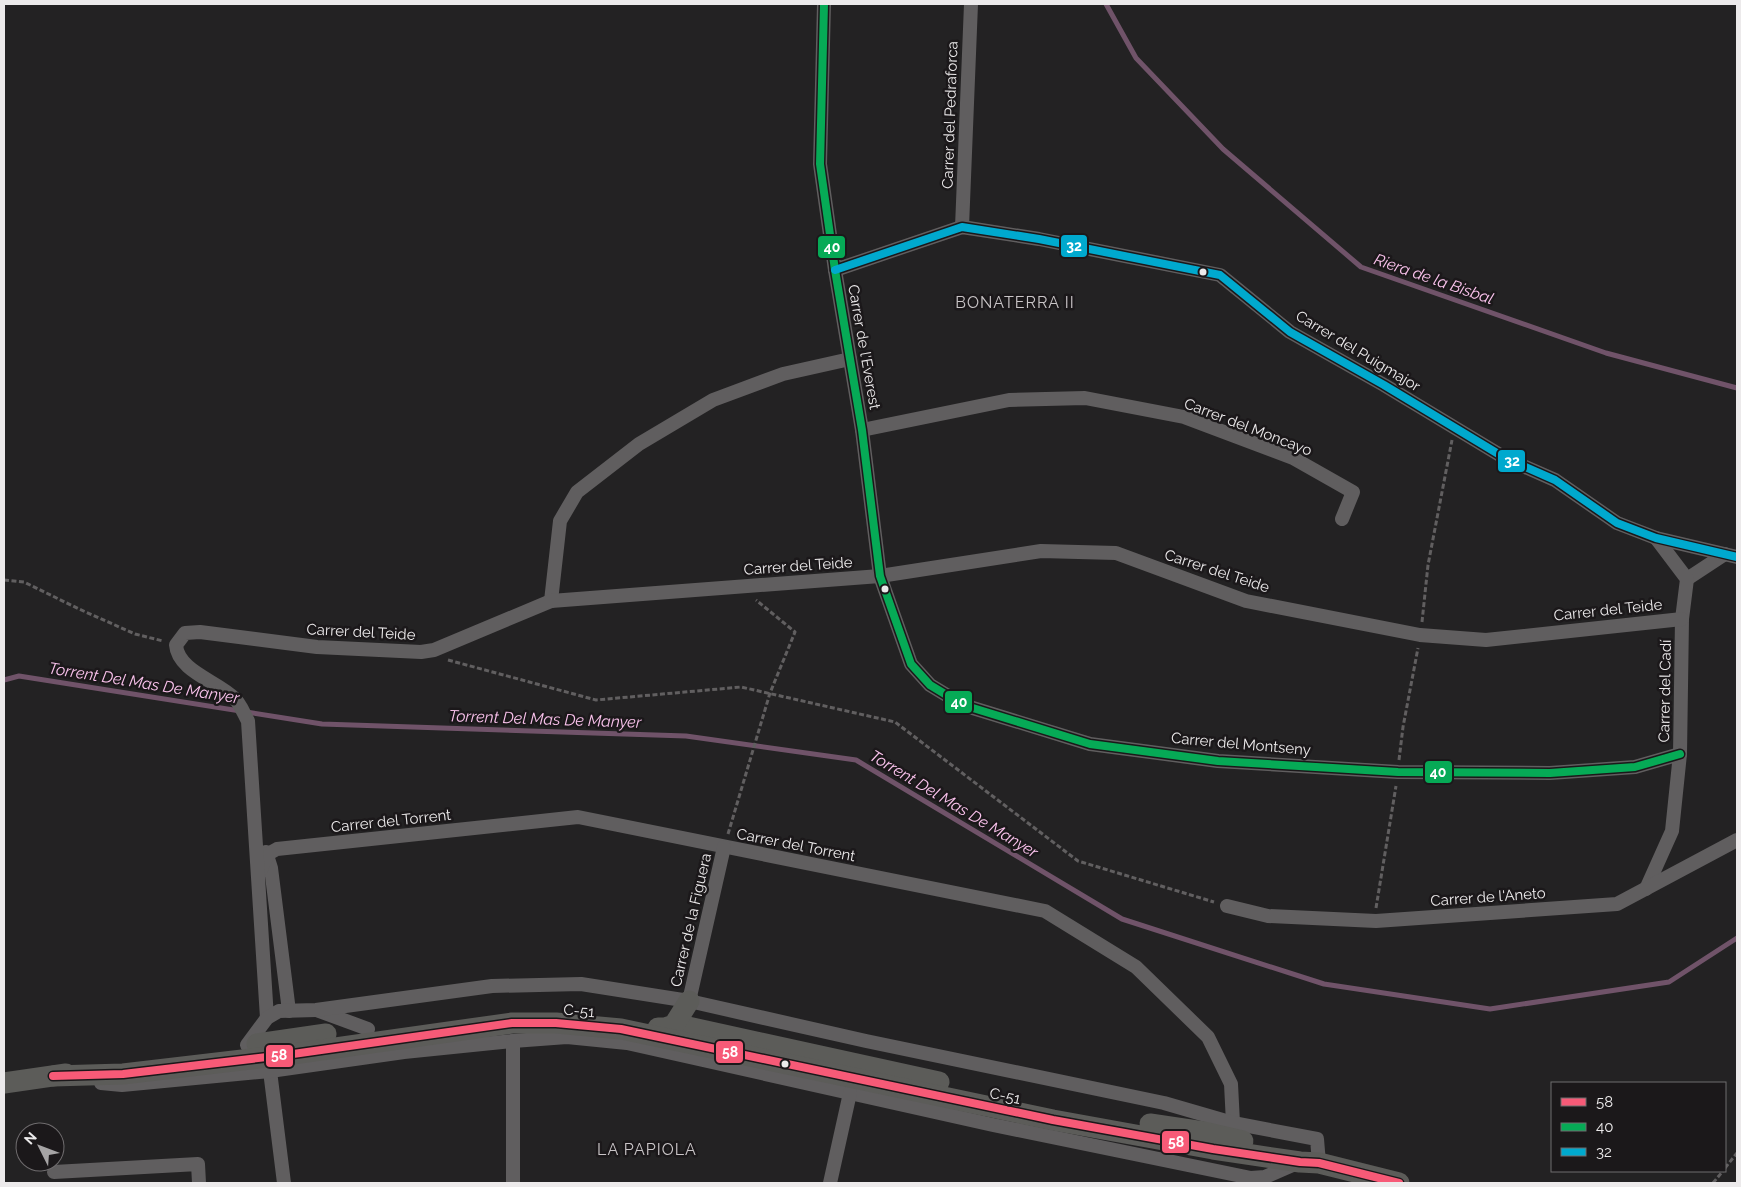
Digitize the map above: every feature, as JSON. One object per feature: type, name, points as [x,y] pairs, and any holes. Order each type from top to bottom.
[{"type":"main road","points":[[529,1023],[552,1016],[665,1028],[674,1025],[689,1001]]},
{"type":"main road","name":"C-51","points":[[4,1083],[126,1062],[283,1040],[293,1045],[362,1037],[510,1009],[565,1009],[630,1017],[674,1025],[1113,1118],[1161,1125],[1227,1129],[1256,1145],[1309,1163]]},
{"type":"main road","name":"C-51","points":[[53,1076],[123,1074],[373,1035],[447,1032],[512,1023],[556,1023],[621,1029],[853,1086],[1253,1156],[1309,1163]]},
{"type":"main road","points":[[853,1086],[870,1074],[976,1097],[1002,1095]]},
{"type":"main road","points":[[1161,1125],[1183,1136],[1244,1149],[1253,1156]]},
{"type":"main road","points":[[1309,1163],[1399,1183]]},
{"type":"street","name":"Carrer de l'Everest","points":[[824,4],[820,164],[835,270],[862,430],[880,576]]},
{"type":"street","name":"Carrer del Pedraforca","points":[[962,227],[971,4]]},
{"type":"street","name":"Carrer del Puigmajor","points":[[835,270],[962,227],[1039,239],[1220,275],[1290,332],[1505,458],[1555,480],[1617,523],[1656,538],[1731,555]]},
{"type":"street","points":[[551,601],[560,521],[577,492],[638,444],[713,400],[782,374],[850,359]]},
{"type":"street","name":"Carrer del Moncayo","points":[[862,430],[1009,400],[1085,398],[1184,417],[1293,458],[1353,492],[1342,519]]},
{"type":"street","points":[[1656,538],[1687,579],[1731,555]]},
{"type":"street","name":"Carrer del Teide","points":[[176,645],[185,633],[200,632],[317,647],[421,652],[434,650],[551,601],[880,576],[1041,551],[1116,553],[1246,601],[1420,635],[1486,640],[1682,619]]},
{"type":"street","name":"Carrer del Montseny","points":[[880,576],[911,664],[930,685],[963,705],[1090,744],[1218,761],[1398,772],[1550,773],[1635,767],[1680,754]]},
{"type":"street","name":"Carrer del Cadí","points":[[1646,889],[1672,831],[1680,754],[1682,619],[1687,579]]},
{"type":"street","points":[[176,645],[176,650],[182,662],[236,700],[248,721],[267,1018],[283,1040]]},
{"type":"street","name":"Carrer del Torrent","points":[[273,852],[578,817],[1045,911],[1136,967],[1208,1037],[1232,1084],[1227,1129]]},
{"type":"street","points":[[255,838],[273,852]]},
{"type":"street","name":"Carrer de l'Aneto","points":[[1227,906],[1268,916],[1376,921],[1617,904],[1737,840]]},
{"type":"street","name":"Carrer de la Figuera","points":[[689,1001],[724,847]]},
{"type":"street","points":[[257,876],[273,852]]},
{"type":"street","points":[[273,852],[271,868],[289,1011]]},
{"type":"street","points":[[53,1076],[122,1085],[270,1071],[404,1052],[567,1037],[627,1043],[853,1086],[993,1125],[1251,1181],[1309,1163],[1317,1139],[1227,1129],[1164,1103],[866,1042],[689,1001],[581,984],[492,986],[316,1010],[279,1011],[267,1018],[247,1045]]},
{"type":"street","points":[[316,1010],[373,1035]]},
{"type":"street","points":[[447,1032],[472,1045]]},
{"type":"street","points":[[513,1041],[513,1183]]},
{"type":"street","points":[[270,1071],[284,1183]]},
{"type":"street","points":[[830,1183],[853,1086]]},
{"type":"street","points":[[1251,1181],[1253,1156]]},
{"type":"street","points":[[65,1171],[198,1164],[200,1183]]},
{"type":"path","points":[[1376,921],[1376,910],[1398,772],[1403,727],[1420,635],[1428,565],[1454,428]]},
{"type":"path","points":[[4,580],[24,582],[136,634],[176,645]]},
{"type":"path","points":[[724,847],[770,694],[795,632],[739,587]]},
{"type":"path","points":[[421,652],[596,700],[741,687],[895,722],[1078,861],[1227,906]]},
{"type":"path","points":[[1726,1167],[1737,1153]]},
{"type":"path","points":[[1712,1183],[1722,1172]]},
{"type":"waterway","name":"Riera de la Bisbal","points":[[1106,4],[1136,58],[1223,149],[1361,267],[1606,353],[1737,388]]},
{"type":"waterway","name":"Torrent Del Mas De Manyer","points":[[4,680],[19,676],[322,724],[686,736],[856,760],[1122,919],[1324,984],[1490,1009],[1669,982],[1737,938]]},
{"type":"transit line","name":"40","points":[[824,4],[820,164],[835,270],[862,430],[880,576],[911,664],[930,685],[963,705],[1090,744],[1218,761],[1398,772],[1550,773],[1635,767],[1680,754]]},
{"type":"transit line","name":"32","points":[[835,270],[962,227],[1039,239],[1220,275],[1290,332],[1384,385],[1505,458],[1555,480],[1617,523],[1656,538],[1737,557]]},
{"type":"transit line","name":"58","points":[[53,1076],[123,1074],[293,1054],[512,1023],[556,1023],[621,1029],[1053,1120],[1213,1149],[1319,1163],[1399,1183]]},
{"type":"district","name":"BONATERRA II","points":[[1015,302]]},
{"type":"district","name":"LA PAPIOLA","points":[[647,1149]]}]
